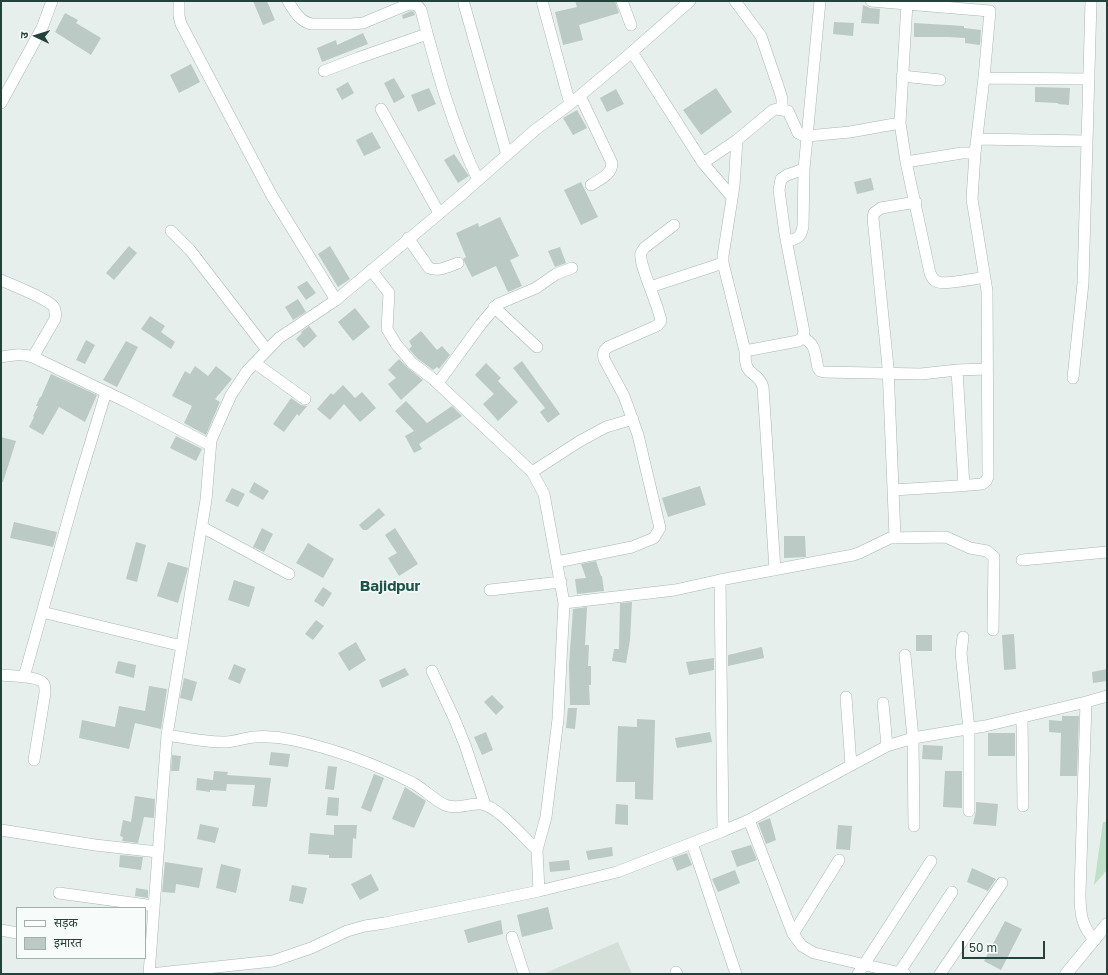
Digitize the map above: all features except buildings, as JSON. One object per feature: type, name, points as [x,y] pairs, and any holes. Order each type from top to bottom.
[{"type":"street","points":[[1,103],[42,28],[52,1]]},
{"type":"street","points":[[179,1],[179,16],[181,24],[272,196],[336,300]]},
{"type":"street","points":[[288,1],[293,10],[307,24],[363,23],[404,6],[414,4],[418,6],[421,10],[436,68],[464,148],[478,180]]},
{"type":"street","points":[[542,1],[570,104]]},
{"type":"street","points":[[622,1],[631,25]]},
{"type":"street","points":[[690,1],[580,96],[536,130],[336,300],[279,338],[247,371],[232,395],[212,435],[210,445],[206,500],[202,527],[167,735],[150,974],[273,961],[298,953],[347,931],[364,926],[539,891],[617,872],[749,820],[887,746],[914,738],[969,729],[1107,696]]},
{"type":"street","points":[[735,1],[761,36],[780,92],[782,109]]},
{"type":"street","points":[[787,242],[799,237],[802,233],[803,226],[804,169],[820,1]]},
{"type":"street","points":[[871,1],[990,6],[984,78],[975,153],[972,199],[987,291],[988,477],[982,484],[893,490]]},
{"type":"street","points":[[1073,378],[1083,283],[1091,1]]},
{"type":"street","points":[[907,3],[900,124],[906,162],[916,202],[930,273],[933,279],[937,282],[944,283],[985,277]]},
{"type":"street","points":[[464,4],[507,155]]},
{"type":"street","points":[[324,71],[427,34]]},
{"type":"street","points":[[632,52],[703,163],[732,197]]},
{"type":"street","points":[[902,76],[940,80]]},
{"type":"street","points":[[984,78],[1088,79]]},
{"type":"street","points":[[580,96],[612,163],[612,169],[609,173],[591,185]]},
{"type":"street","points":[[381,109],[439,213]]},
{"type":"street","points":[[703,163],[737,140],[773,110],[782,109],[788,111],[798,133],[807,136],[850,132],[900,124]]},
{"type":"street","points":[[977,139],[1086,141]]},
{"type":"street","points":[[737,140],[732,197],[723,263],[745,350],[747,369],[758,377],[763,387],[775,570]]},
{"type":"street","points":[[906,162],[962,153],[975,153]]},
{"type":"street","points":[[745,350],[798,341],[802,338],[804,332],[779,190],[782,179],[787,175],[804,169]]},
{"type":"street","points":[[895,537],[889,374],[874,213],[881,208],[916,202]]},
{"type":"street","points":[[557,562],[632,547],[654,538],[660,528],[640,439],[624,396],[604,359],[603,354],[604,350],[608,347],[658,325],[661,321],[642,265],[641,253],[644,248],[674,225]]},
{"type":"street","points":[[171,231],[190,250],[268,350]]},
{"type":"street","points":[[408,238],[429,268],[438,270],[458,263]]},
{"type":"street","points":[[650,287],[723,263]]},
{"type":"street","points":[[438,383],[494,307],[536,288],[556,274],[572,268]]},
{"type":"street","points":[[371,270],[389,293],[390,301],[387,324],[389,333],[396,344],[412,363],[438,383],[532,472],[544,494],[564,603],[558,719],[546,817],[537,850],[539,891]]},
{"type":"street","points":[[1,280],[47,302],[54,307],[56,314],[55,319],[34,357]]},
{"type":"street","points":[[494,307],[537,347]]},
{"type":"street","points":[[802,338],[807,339],[812,343],[820,370],[824,372],[928,374],[957,370],[987,369]]},
{"type":"street","points":[[1,357],[20,354],[34,357],[210,445]]},
{"type":"street","points":[[255,362],[305,399]]},
{"type":"street","points":[[957,370],[964,486]]},
{"type":"street","points":[[24,677],[78,484],[106,392]]},
{"type":"street","points":[[532,472],[580,441],[606,427],[632,419]]},
{"type":"street","points":[[202,527],[288,574]]},
{"type":"street","points":[[564,603],[675,590],[853,555],[885,539],[895,537],[946,537],[970,548],[987,551],[994,557],[993,630]]},
{"type":"street","points":[[1022,560],[1107,552]]},
{"type":"street","points":[[720,580],[723,831]]},
{"type":"street","points":[[490,590],[561,582]]},
{"type":"street","points":[[42,612],[182,646]]},
{"type":"street","points":[[963,637],[960,653],[969,729],[969,811]]},
{"type":"street","points":[[906,655],[914,738],[914,826]]},
{"type":"street","points":[[432,671],[466,745],[485,805]]},
{"type":"street","points":[[1,675],[36,679],[45,685],[34,760]]},
{"type":"street","points":[[846,697],[851,765]]},
{"type":"street","points":[[1086,702],[1080,893],[1082,921],[1089,934],[1095,940]]},
{"type":"street","points":[[883,703],[887,746]]},
{"type":"street","points":[[1022,717],[1022,806]]},
{"type":"street","points":[[167,735],[215,742],[228,742],[253,737],[270,737],[293,740],[358,758],[413,783],[446,805],[485,805],[498,812],[537,850]]},
{"type":"street","points":[[749,820],[793,934],[802,946],[814,953],[861,970],[902,973],[952,892]]},
{"type":"street","points":[[1,830],[95,845],[158,852]]},
{"type":"street","points":[[692,843],[736,974]]},
{"type":"street","points":[[793,934],[839,860]]},
{"type":"street","points":[[861,970],[931,861]]},
{"type":"street","points":[[940,974],[1002,883]]},
{"type":"street","points":[[59,893],[154,906]]},
{"type":"street","points":[[1066,974],[1107,924]]},
{"type":"street","points":[[1,930],[16,933]]},
{"type":"street","points":[[512,937],[524,974]]},
{"type":"shaded area","points":[[618,942],[632,974],[543,974]]},
{"type":"green space","points":[[1103,822],[1107,822],[1107,870],[1094,885]]},
{"type":"district","name":"Bajidpur","points":[[390,586]]}]
